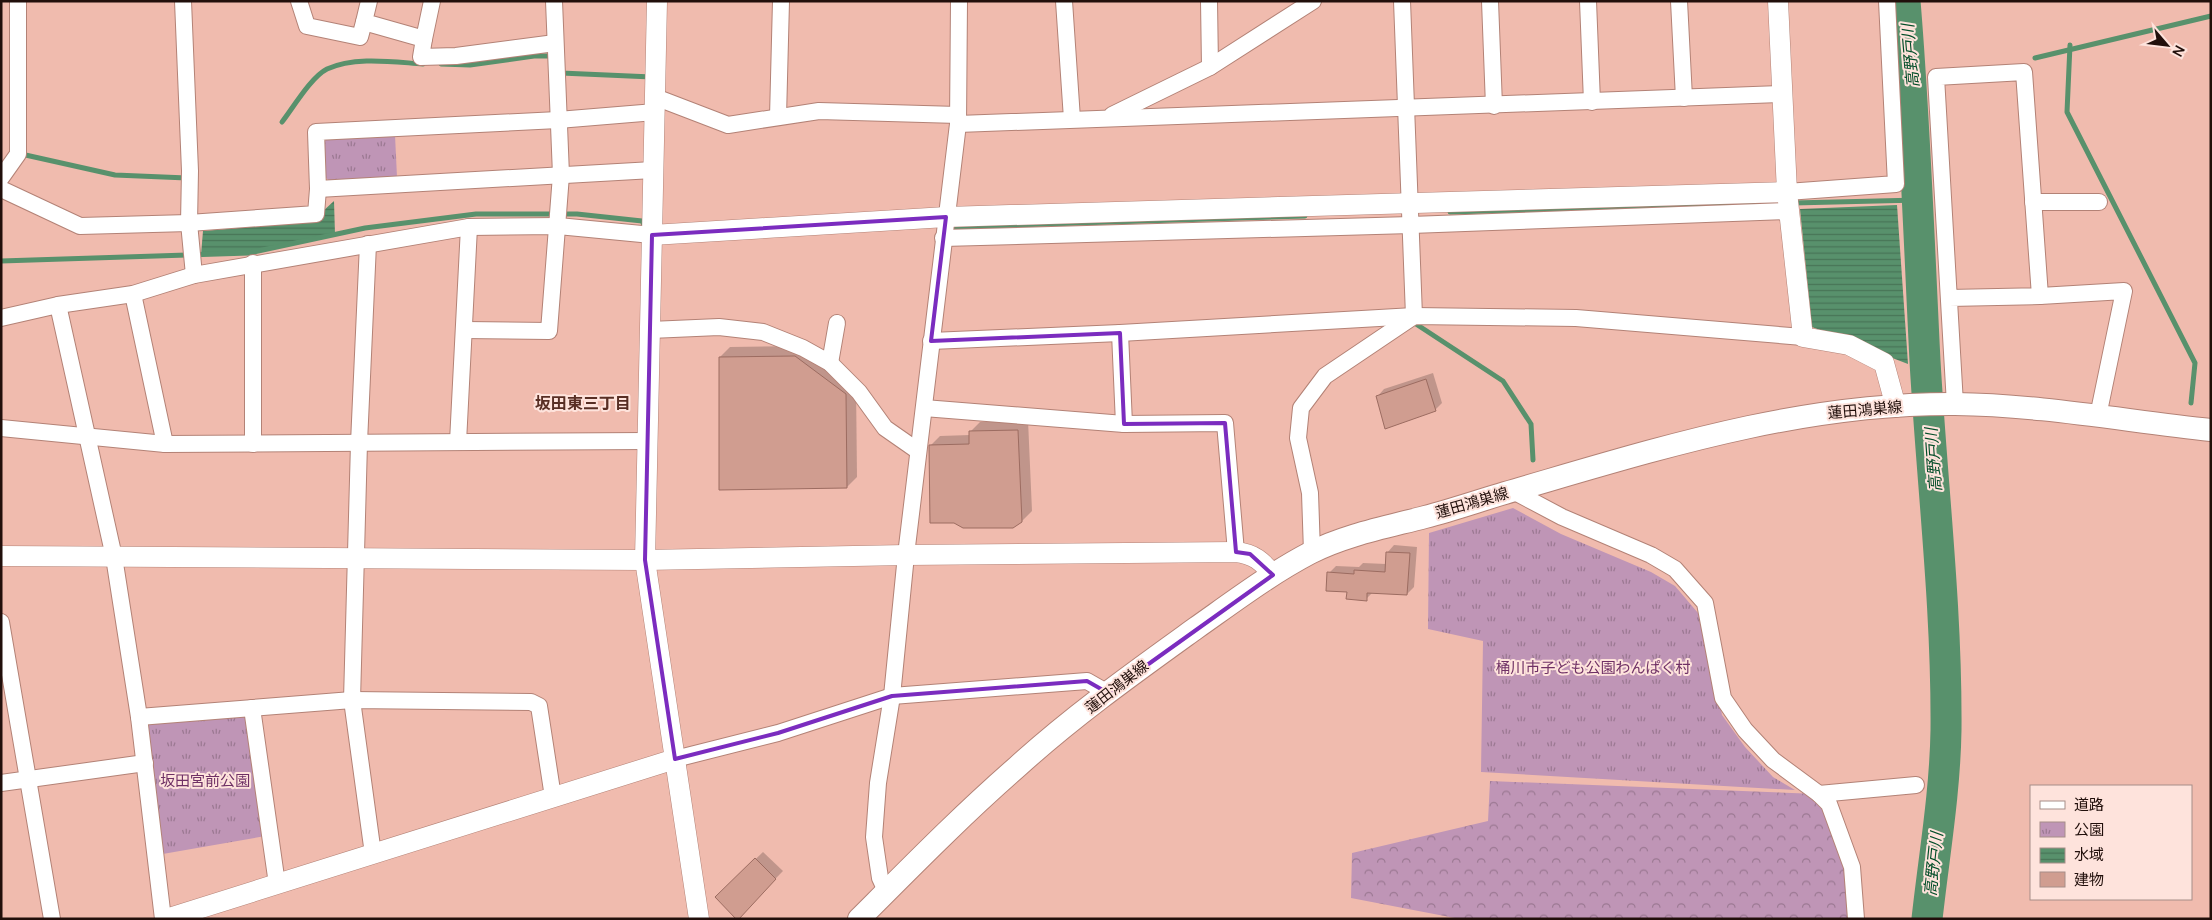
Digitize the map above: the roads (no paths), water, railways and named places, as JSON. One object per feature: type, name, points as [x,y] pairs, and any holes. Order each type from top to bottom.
[{"type":"main road","name":"蓮田鴻巣線","points":[[859,919],[1020,764],[1108,693],[1273,575],[1312,552],[1375,529],[1732,429],[1804,416],[1896,407],[1955,404],[2098,416],[2211,430]]},
{"type":"street","points":[[1,178],[18,154],[18,1]]},
{"type":"street","points":[[183,1],[190,171],[189,224],[194,275]]},
{"type":"street","points":[[299,1],[307,26],[360,37],[370,1]]},
{"type":"street","points":[[432,1],[421,57],[456,56],[555,43]]},
{"type":"street","points":[[464,330],[549,331],[561,175],[554,1]]},
{"type":"street","points":[[657,1],[645,560],[699,919]]},
{"type":"street","points":[[778,117],[781,1]]},
{"type":"street","points":[[886,891],[880,878],[874,838],[878,783],[892,696],[906,555],[958,119],[959,1]]},
{"type":"street","points":[[1064,1],[1072,120]]},
{"type":"street","points":[[1209,1],[1210,67]]},
{"type":"street","points":[[1108,117],[1210,67],[1313,1]]},
{"type":"street","points":[[1402,1],[1414,316]]},
{"type":"street","points":[[1490,1],[1494,106]]},
{"type":"street","points":[[1588,1],[1592,102]]},
{"type":"street","points":[[1679,1],[1684,98]]},
{"type":"street","points":[[1778,1],[1788,202],[1802,337]]},
{"type":"street","points":[[943,238],[1410,225],[1788,202],[1896,184],[1887,1]]},
{"type":"street","points":[[364,22],[424,39]]},
{"type":"street","points":[[1955,404],[1936,77],[2024,72],[2040,296]]},
{"type":"street","points":[[1,189],[80,226],[189,224],[316,214],[318,189],[316,132],[558,120],[655,105],[728,125],[819,111],[958,119],[1072,120],[1108,117],[1406,110],[1782,94]]},
{"type":"street","points":[[318,189],[653,170]]},
{"type":"street","points":[[1,318],[58,305],[133,294],[194,275],[254,263],[470,227],[558,226],[652,235],[946,217],[1410,202],[1788,202]]},
{"type":"street","points":[[2033,202],[2100,202]]},
{"type":"street","points":[[458,442],[470,227]]},
{"type":"street","points":[[368,244],[359,443],[352,700],[372,854]]},
{"type":"street","points":[[253,444],[254,263]]},
{"type":"street","points":[[1950,298],[2040,296],[2124,291],[2098,416]]},
{"type":"street","points":[[133,294],[165,444]]},
{"type":"street","points":[[58,305],[114,557],[139,716],[164,919],[675,759],[778,733],[892,696],[1087,681],[1108,693]]},
{"type":"street","points":[[1312,552],[1310,493],[1298,438],[1301,408],[1324,376],[1414,316]]},
{"type":"street","points":[[931,341],[1120,333],[1414,316],[1576,318],[1802,337],[1849,345],[1884,363],[1896,407]]},
{"type":"street","points":[[830,363],[836,323]]},
{"type":"street","points":[[650,330],[719,327],[763,332],[803,348],[830,363],[860,392],[885,428],[918,451]]},
{"type":"street","points":[[1120,333],[1124,424]]},
{"type":"street","points":[[924,408],[1124,424],[1226,423],[1236,552]]},
{"type":"street","points":[[1,428],[165,444],[648,442]]},
{"type":"street","points":[[1513,491],[1562,517],[1651,555],[1675,569],[1705,603],[1722,698],[1746,730],[1773,760],[1819,794],[1829,804],[1852,867],[1856,919]]},
{"type":"street","points":[[1,556],[645,560],[1236,552],[1250,554],[1262,561],[1273,575]]},
{"type":"street","points":[[1,622],[52,919]]},
{"type":"street","points":[[139,716],[352,700],[531,702],[539,706],[553,797]]},
{"type":"street","points":[[252,708],[277,884]]},
{"type":"street","points":[[1,783],[145,763]]},
{"type":"street","points":[[1819,794],[1916,785]]},
{"type":"water","points":[[334,201],[335,234],[253,252],[201,255],[203,231],[311,222]]},
{"type":"water","points":[[1897,205],[1908,364],[1812,327],[1800,209]]},
{"type":"waterway","name":"高野戸川","points":[[1905,1],[1925,361],[1942,592],[1946,684],[1944,777],[1927,919]]},
{"type":"waterway","points":[[2035,58],[2211,16]]},
{"type":"waterway","points":[[2070,45],[2067,112],[2195,363],[2191,403]]},
{"type":"waterway","points":[[441,64],[470,65],[534,56],[555,56]]},
{"type":"waterway","points":[[282,122],[309,86],[327,69],[350,62],[362,61],[423,64]]},
{"type":"waterway","points":[[561,70],[561,73],[652,77]]},
{"type":"waterway","points":[[21,154],[115,175],[187,178]]},
{"type":"waterway","points":[[1793,203],[1919,200]]},
{"type":"waterway","points":[[1450,212],[1772,204]]},
{"type":"waterway","points":[[1,261],[249,253],[365,228],[476,214],[577,214],[642,221],[645,227]]},
{"type":"waterway","points":[[953,227],[1305,216]]},
{"type":"waterway","points":[[1413,320],[1416,324],[1503,381],[1531,424],[1533,460]]},
{"type":"district","name":"坂田東三丁目","points":[[583,403]]},
{"type":"park label","name":"桶川市子ども公園わんぱく村","points":[[1593,668]]},
{"type":"park label","name":"坂田宮前公園","points":[[205,781]]}]
